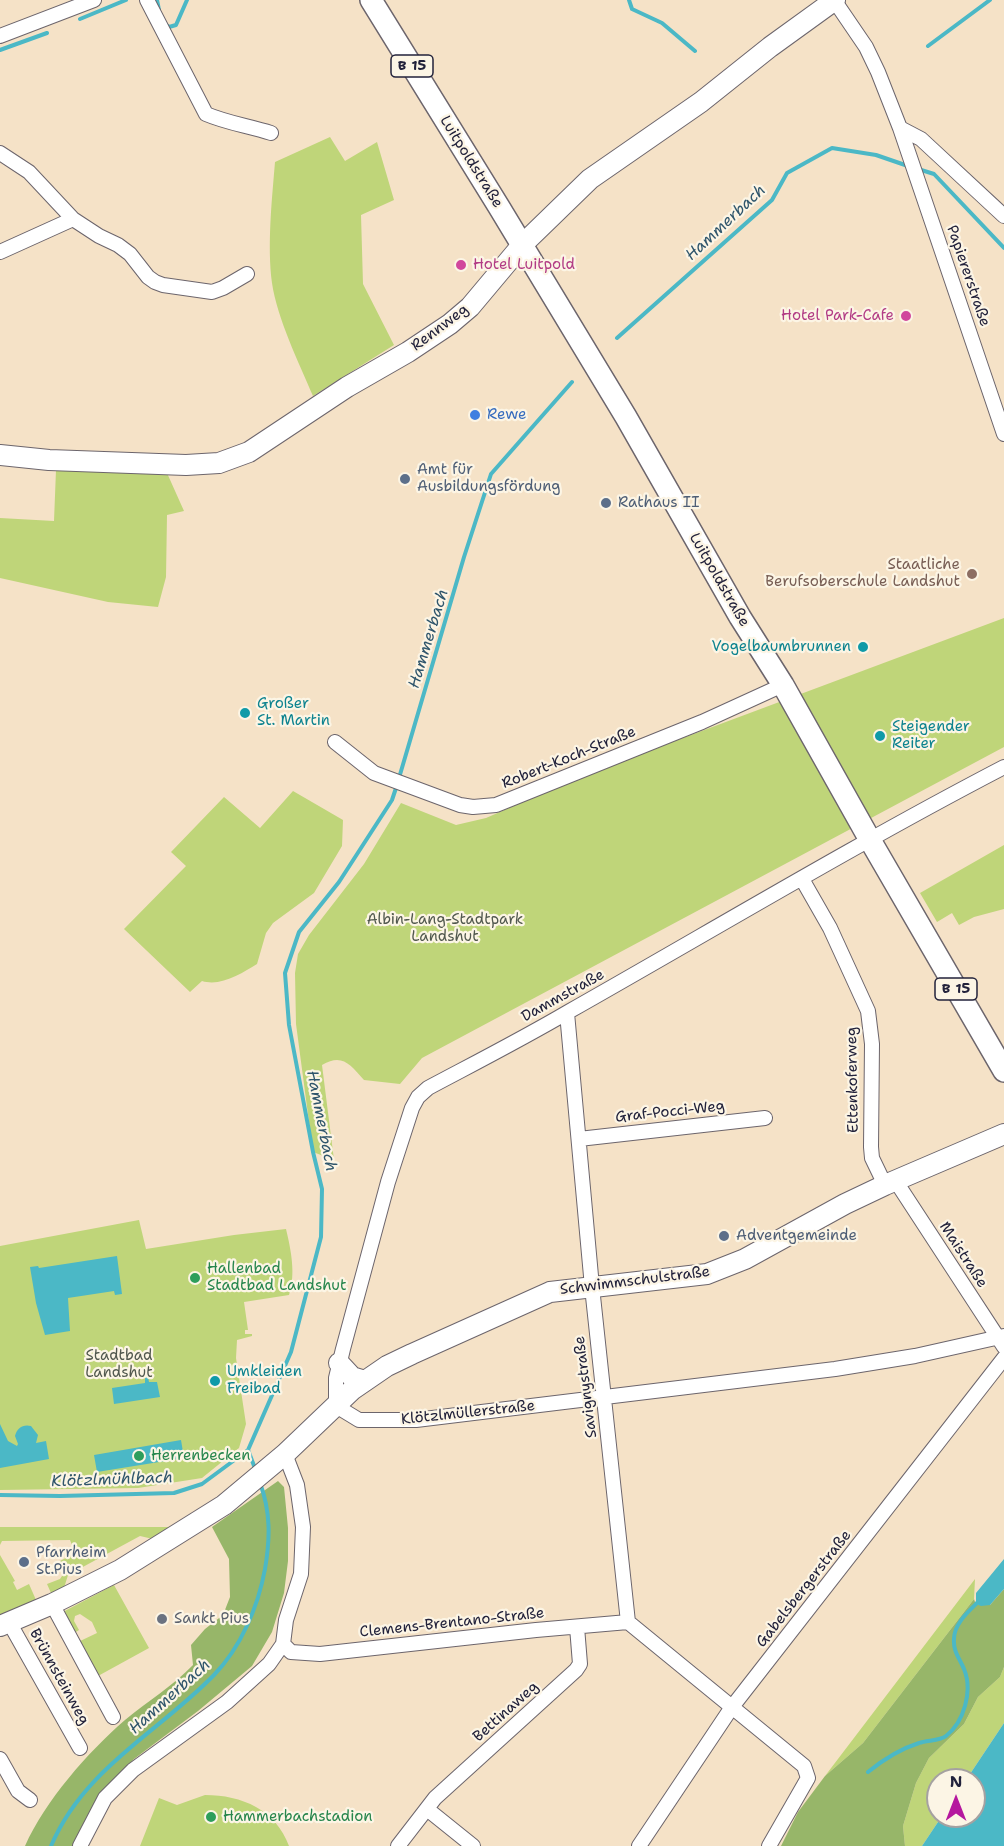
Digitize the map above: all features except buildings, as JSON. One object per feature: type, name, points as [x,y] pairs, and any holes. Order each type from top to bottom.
[{"type":"main road","name":"Luitpoldstraße","points":[[371,0],[631,426],[740,617],[783,685],[1004,1071]]},
{"type":"street","points":[[0,36],[94,0]]},
{"type":"street","points":[[147,0],[206,114],[224,122],[245,125],[271,133]]},
{"type":"street","name":"Rennweg","points":[[0,455],[48,460],[186,465],[205,465],[236,459],[450,324],[470,307],[522,245],[590,179],[701,102],[834,0]]},
{"type":"street","name":"Papiererstraße","points":[[834,0],[866,47],[878,72],[900,128],[1003,429]]},
{"type":"street","points":[[900,128],[921,139],[1004,216]]},
{"type":"street","points":[[0,153],[29,172],[73,219],[99,236],[118,244],[130,254],[148,277],[163,285],[212,292],[247,273]]},
{"type":"street","points":[[0,252],[73,219]]},
{"type":"street","name":"Robert-Koch-Straße","points":[[335,742],[374,773],[429,794],[473,807],[496,805],[702,722],[783,685]]},
{"type":"street","name":"Dammstraße","points":[[336,1406],[336,1378],[339,1363],[388,1182],[412,1108],[418,1097],[428,1088],[567,1013],[776,892],[1004,767]]},
{"type":"street","name":"Ettenkoferweg","points":[[802,879],[830,928],[868,1011],[872,1044],[872,1158],[890,1182]]},
{"type":"street","name":"Savignystraße","points":[[567,1013],[603,1398],[628,1622]]},
{"type":"street","name":"Graf-Pocci-Weg","points":[[579,1139],[765,1118]]},
{"type":"street","name":"Schwimmschulstraße","points":[[336,1406],[352,1390],[387,1366],[538,1297],[557,1291],[708,1274],[746,1259],[845,1204],[890,1182],[1004,1134]]},
{"type":"street","name":"Maistraße","points":[[890,1182],[1002,1340]]},
{"type":"street","name":"Klötzlmüllerstraße","points":[[336,1406],[358,1420],[416,1420],[603,1398],[728,1380],[835,1369],[1002,1340]]},
{"type":"street","name":"Gabelsbergerstraße","points":[[639,1846],[732,1707],[1004,1358]]},
{"type":"street","points":[[339,1363],[352,1377],[365,1381]]},
{"type":"street","points":[[4,1624],[52,1604],[120,1570],[224,1505],[278,1460],[336,1406]]},
{"type":"street","points":[[80,1846],[105,1798],[133,1770],[227,1702],[269,1664],[283,1644],[286,1620],[301,1574],[303,1527],[297,1485],[278,1460]]},
{"type":"street","points":[[52,1604],[112,1718]]},
{"type":"street","points":[[628,1622],[804,1766],[808,1779],[769,1846]]},
{"type":"street","name":"Clemens-Brentano-Straße","points":[[283,1644],[291,1652],[320,1654],[628,1622]]},
{"type":"street","name":"Brünnsteinweg","points":[[4,1624],[80,1748]]},
{"type":"street","name":"Bettinaweg","points":[[398,1846],[435,1798],[576,1670],[580,1664],[577,1627]]},
{"type":"street","points":[[0,1759],[18,1791],[30,1800]]},
{"type":"street","points":[[427,1809],[473,1846]]},
{"type":"green space","points":[[330,137],[345,161],[377,142],[394,200],[361,215],[363,284],[394,345],[313,396],[289,340],[275,297],[270,253],[271,207],[275,162]]},
{"type":"green space","points":[[56,470],[167,473],[184,511],[167,515],[166,577],[158,607],[108,602],[0,578],[0,518],[54,521]]},
{"type":"green space","name":"Albin-Lang-Stadtpark Landshut","points":[[1004,618],[1004,747],[422,1058],[400,1084],[364,1080],[350,1065],[340,1060],[322,1065],[334,1160],[313,1152],[296,1024],[295,973],[298,954],[309,935],[364,864],[401,803],[456,825],[486,818],[592,772]]},
{"type":"green space","points":[[293,791],[343,820],[342,846],[314,893],[273,923],[266,933],[257,964],[224,981],[202,981],[190,992],[124,929],[186,866],[171,852],[224,797],[260,828]]},
{"type":"green space","points":[[1004,845],[1004,909],[974,917],[959,925],[952,913],[937,922],[920,893]]},
{"type":"green space","name":"Stadtbad Landshut","points":[[139,1220],[146,1249],[286,1229],[292,1270],[289,1295],[244,1302],[248,1330],[245,1330],[245,1334],[252,1334],[252,1336],[237,1340],[236,1358],[246,1424],[239,1448],[202,1478],[138,1488],[0,1490],[0,1246]]},
{"type":"green space","points":[[278,1481],[284,1487],[288,1528],[288,1561],[284,1593],[272,1632],[252,1666],[198,1711],[134,1759],[100,1795],[72,1846],[25,1846],[44,1812],[82,1762],[125,1720],[169,1687],[193,1665],[191,1645],[205,1629],[223,1615],[230,1597],[229,1559],[212,1527]]},
{"type":"green space","points":[[0,1527],[171,1527],[153,1539],[140,1536],[68,1575],[64,1588],[51,1593],[47,1584],[60,1579],[64,1573],[60,1561],[75,1553],[70,1540],[2,1541],[0,1545]]},
{"type":"green space","points":[[0,1555],[15,1581],[13,1582],[17,1590],[29,1584],[36,1600],[0,1616]]},
{"type":"green space","points":[[975,1579],[974,1599],[863,1743],[825,1776]]},
{"type":"green space","points":[[114,1585],[149,1648],[98,1676],[78,1642],[97,1633],[92,1622],[80,1614],[75,1616],[74,1621],[79,1630],[73,1634],[61,1613]]},
{"type":"green space","points":[[1004,1589],[1004,1667],[1000,1677],[978,1697],[964,1724],[929,1758],[916,1783],[903,1826],[905,1846],[781,1846],[798,1812],[825,1776],[863,1743],[974,1599],[976,1605],[990,1605]]},
{"type":"green space","points":[[1004,1667],[1004,1723],[974,1768],[926,1768],[926,1828],[934,1828],[922,1846],[905,1846],[903,1826],[916,1783],[929,1758],[964,1724],[978,1697],[1000,1677]]},
{"type":"green space","name":"Hammerbachstadion","points":[[205,1795],[232,1798],[256,1807],[276,1823],[289,1846],[140,1846],[159,1798],[177,1805]]},
{"type":"water","points":[[117,1256],[122,1294],[115,1295],[114,1291],[68,1298],[70,1331],[45,1335],[36,1303],[30,1267],[38,1266],[39,1268]]},
{"type":"water","points":[[148,1377],[149,1382],[157,1382],[160,1397],[114,1404],[112,1388],[145,1383],[145,1378]]},
{"type":"water","points":[[0,1424],[8,1441],[17,1446],[15,1436],[17,1431],[23,1426],[31,1426],[38,1435],[36,1443],[46,1441],[49,1459],[0,1468]]},
{"type":"water","name":"Herrenbecken","points":[[181,1440],[184,1458],[97,1472],[94,1455]]},
{"type":"water","points":[[1004,1559],[1004,1589],[990,1605],[976,1604],[976,1593]]},
{"type":"water","points":[[1004,1723],[1004,1846],[922,1846],[934,1828],[986,1828],[986,1768],[974,1768]]},
{"type":"waterway","points":[[80,19],[126,0]]},
{"type":"waterway","points":[[157,0],[159,10]]},
{"type":"waterway","points":[[164,23],[169,27],[176,25],[187,0]]},
{"type":"waterway","points":[[629,0],[632,9],[662,23],[695,51]]},
{"type":"waterway","points":[[928,46],[990,0]]},
{"type":"waterway","points":[[0,50],[47,33]]},
{"type":"waterway","name":"Hammerbach","points":[[617,338],[772,200],[787,173],[832,148],[876,155],[908,166]]},
{"type":"waterway","name":"Hammerbach","points":[[918,169],[934,174],[1004,248]]},
{"type":"waterway","name":"Hammerbach","points":[[399,778],[464,557],[491,474],[572,382]]},
{"type":"waterway","name":"Hammerbach","points":[[256,1471],[248,1450],[291,1352],[321,1237],[322,1189],[289,1025],[285,973],[299,932],[339,882],[392,800],[397,785]]},
{"type":"waterway","name":"Klötzlmühlbach","points":[[0,1495],[174,1493],[202,1484],[248,1450]]},
{"type":"waterway","name":"Hammerbach","points":[[51,1846],[65,1819],[83,1794],[124,1753],[193,1696],[224,1664],[240,1639],[258,1598],[267,1558],[268,1515],[260,1483]]},
{"type":"waterway","points":[[868,1772],[905,1748],[943,1738],[958,1723],[965,1706],[968,1687],[967,1678],[954,1644],[955,1634],[962,1619],[978,1602]]},
{"type":"place","name":"Hotel Luitpold","points":[[461,265]]},
{"type":"place","name":"Hotel Park-Cafe","points":[[906,316]]},
{"type":"place","name":"Rewe","points":[[475,415]]},
{"type":"place","name":"Amt für Ausbildungsfördung","points":[[405,479]]},
{"type":"place","name":"Rathaus II","points":[[606,503]]},
{"type":"place","name":"Staatliche Berufsoberschule Landshut","points":[[972,574]]},
{"type":"place","name":"Vogelbaumbrunnen","points":[[863,647]]},
{"type":"place","name":"Großer St. Martin","points":[[245,713]]},
{"type":"place","name":"Steigender Reiter","points":[[880,736]]},
{"type":"place","name":"Adventgemeinde","points":[[724,1236]]},
{"type":"place","name":"Hallenbad Stadtbad Landshut","points":[[195,1278]]},
{"type":"place","name":"Umkleiden Freibad","points":[[215,1381]]},
{"type":"place","name":"Herrenbecken","points":[[139,1456]]},
{"type":"place","name":"Pfarrheim St.Pius","points":[[24,1562]]},
{"type":"place","name":"Sankt Pius","points":[[162,1619]]},
{"type":"place","name":"Hammerbachstadion","points":[[211,1817]]}]
